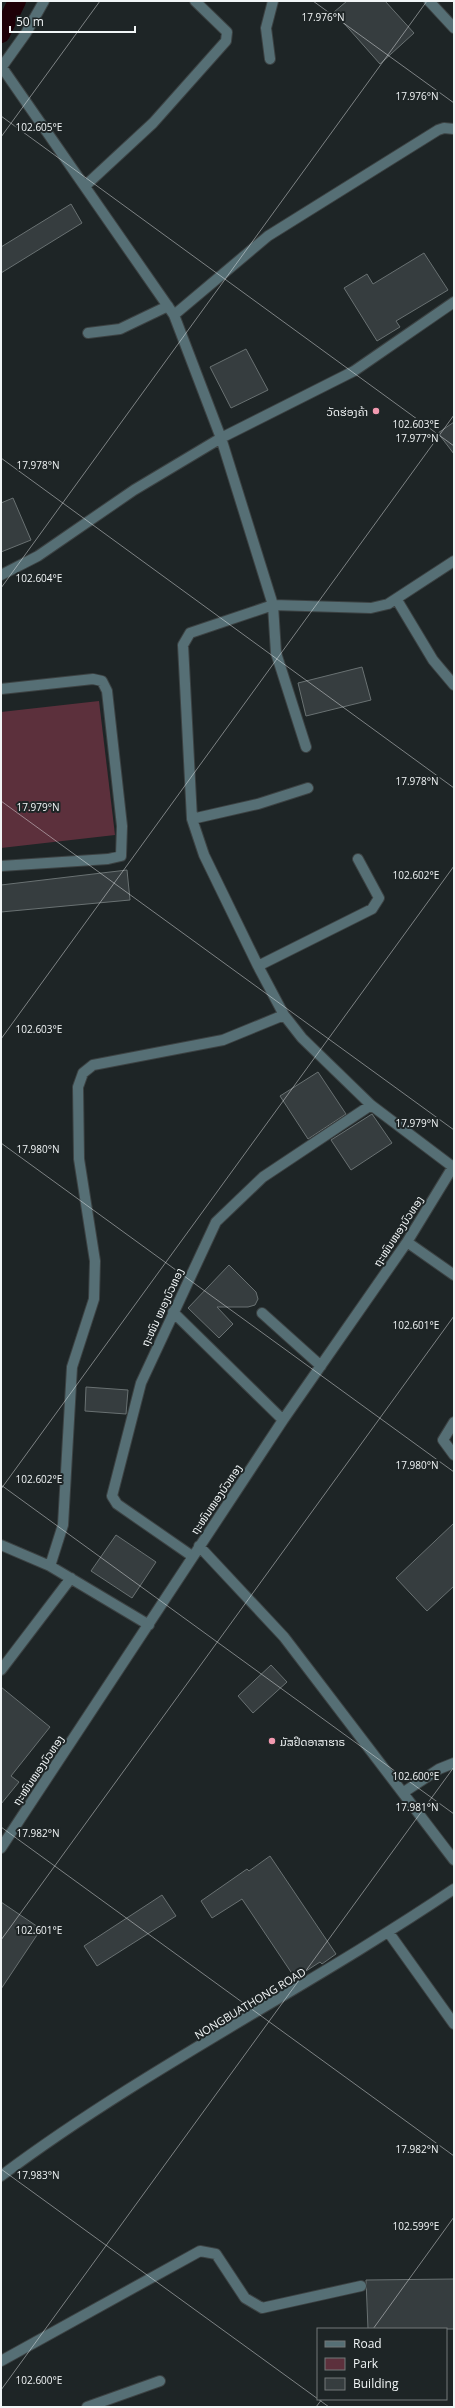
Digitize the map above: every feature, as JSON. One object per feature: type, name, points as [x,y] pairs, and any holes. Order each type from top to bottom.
[{"type":"street","points":[[44,1],[26,33],[1,67],[171,310],[221,438],[273,605],[276,653],[306,747]]},
{"type":"street","points":[[85,186],[153,123],[226,41],[227,32],[195,1]]},
{"type":"street","points":[[270,59],[266,28],[273,1]]},
{"type":"street","points":[[434,2],[454,28]]},
{"type":"street","points":[[88,333],[120,329],[171,310],[268,236],[438,130],[444,128],[454,129]]},
{"type":"street","points":[[1,575],[38,556],[134,490],[221,438],[354,371],[454,302]]},
{"type":"street","points":[[453,1166],[371,1105],[302,1038],[284,1015],[258,966],[204,855],[192,819],[183,645],[185,639],[190,634],[273,605],[372,608],[397,600],[454,561]]},
{"type":"street","points":[[397,600],[433,660],[454,685]]},
{"type":"street","points":[[1,689],[93,679],[102,681],[107,691],[122,826],[121,856],[108,859],[1,866]]},
{"type":"street","points":[[192,819],[258,804],[308,788]]},
{"type":"street","points":[[258,966],[372,909],[379,898],[358,859]]},
{"type":"street","points":[[50,1566],[63,1526],[72,1367],[80,1335],[94,1299],[95,1260],[79,1159],[78,1087],[83,1073],[93,1065],[223,1040],[284,1015]]},
{"type":"street","name":"ຖະໜົນ ໝອງບົວທອງ","points":[[192,1556],[117,1504],[112,1496],[141,1383],[216,1222],[264,1177],[371,1105]]},
{"type":"street","name":"ຖະໜົນໜອງບົວທອງ","points":[[1,1848],[283,1420],[407,1242],[453,1166]]},
{"type":"street","points":[[407,1242],[454,1275]]},
{"type":"street","points":[[173,1312],[283,1420]]},
{"type":"street","points":[[262,1313],[321,1366]]},
{"type":"street","points":[[454,1422],[443,1440],[454,1455]]},
{"type":"street","points":[[1,1545],[50,1566],[149,1625]]},
{"type":"street","points":[[199,1546],[284,1637],[404,1792],[454,1860]]},
{"type":"street","points":[[1,1670],[71,1578]]},
{"type":"street","points":[[404,1792],[439,1769],[454,1763]]},
{"type":"street","name":"NONGBUATHONG ROAD","points":[[1,2176],[56,2135],[389,1933],[454,1889]]},
{"type":"street","points":[[389,1933],[454,2024]]},
{"type":"street","points":[[1,2361],[200,2251],[216,2254],[245,2298],[262,2308],[361,2286]]},
{"type":"street","points":[[87,2407],[160,2381]]},
{"type":"green space","points":[[99,701],[115,835],[1,848],[1,712]]},
{"type":"building","points":[[347,1],[385,1],[414,33],[380,64],[334,12]]},
{"type":"building","points":[[71,204],[82,223],[1,273],[1,247]]},
{"type":"building","points":[[424,253],[448,290],[396,321],[400,327],[377,341],[344,288],[367,274],[373,284]]},
{"type":"building","points":[[246,349],[268,390],[231,408],[210,367]]},
{"type":"building","points":[[454,422],[454,454],[438,433]]},
{"type":"building","points":[[13,498],[31,540],[1,552],[1,503]]},
{"type":"building","points":[[362,667],[371,700],[306,716],[298,683]]},
{"type":"building","points":[[127,870],[130,900],[1,912],[1,885]]},
{"type":"building","points":[[318,1072],[346,1114],[308,1139],[280,1096]]},
{"type":"building","points":[[372,1114],[392,1143],[351,1170],[331,1140]]},
{"type":"building","points":[[229,1265],[256,1292],[258,1299],[255,1305],[248,1307],[217,1307],[233,1324],[219,1338],[188,1308]]},
{"type":"building","points":[[86,1387],[128,1390],[126,1414],[85,1411]]},
{"type":"building","points":[[454,1523],[454,1586],[427,1611],[396,1578]]},
{"type":"building","points":[[116,1535],[156,1562],[132,1598],[91,1571]]},
{"type":"building","points":[[271,1665],[287,1682],[253,1713],[238,1696]]},
{"type":"building","points":[[1,1687],[50,1727],[11,1776],[19,1782],[1,1804]]},
{"type":"building","points":[[270,1856],[336,1954],[322,1964],[320,1962],[295,1978],[242,1899],[212,1918],[201,1901],[247,1869],[249,1871]]},
{"type":"building","points":[[162,1895],[176,1916],[97,1966],[84,1946]]},
{"type":"building","points":[[1,1902],[41,1929],[1,1989]]},
{"type":"building","points":[[454,2279],[454,2329],[368,2328],[366,2280]]},
{"type":"waterway","points":[[1,34],[17,1]]},
{"type":"place","name":"ວັດຮ່ອງຄ້າ","points":[[376,411]]},
{"type":"place","name":"ມັສຢິດອາສາຮາຣ","points":[[272,1741]]}]
